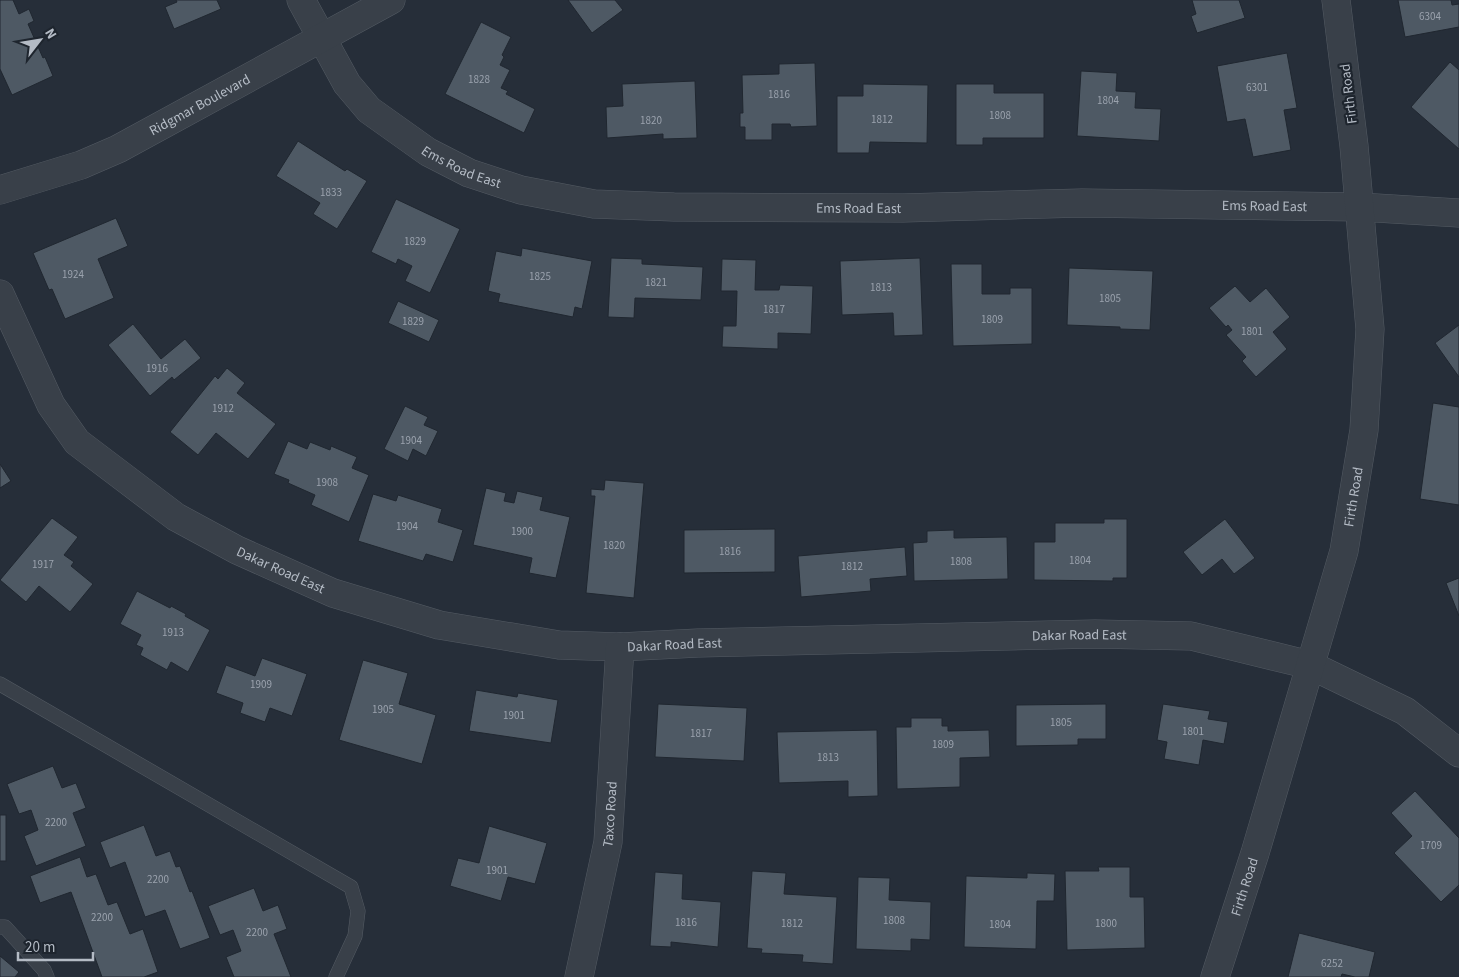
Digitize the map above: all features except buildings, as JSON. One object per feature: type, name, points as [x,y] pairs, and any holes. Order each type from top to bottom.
[{"type":"street","name":"Ems Road East","points":[[301,0],[347,84],[369,110],[428,152],[468,173],[520,190],[594,204],[684,207],[903,208],[1082,203],[1360,207],[1459,213]]},
{"type":"street","name":"Ridgmar Boulevard","points":[[0,190],[81,165],[118,149],[391,0]]},
{"type":"street","name":"Firth Road","points":[[1215,977],[1344,551],[1364,430],[1370,329],[1360,207],[1336,0]]},
{"type":"street","name":"Dakar Road East","points":[[0,294],[51,405],[77,442],[176,517],[237,550],[333,593],[439,625],[559,645],[620,647],[698,643],[1095,634],[1191,636],[1310,665],[1405,711],[1459,753]]},
{"type":"street","name":"Taxco Road","points":[[579,977],[608,842],[620,647]]},
{"type":"lane","points":[[0,684],[350,887],[358,911],[355,936],[336,977]]},
{"type":"lane","points":[[0,927],[5,927],[44,970],[47,977]]}]
